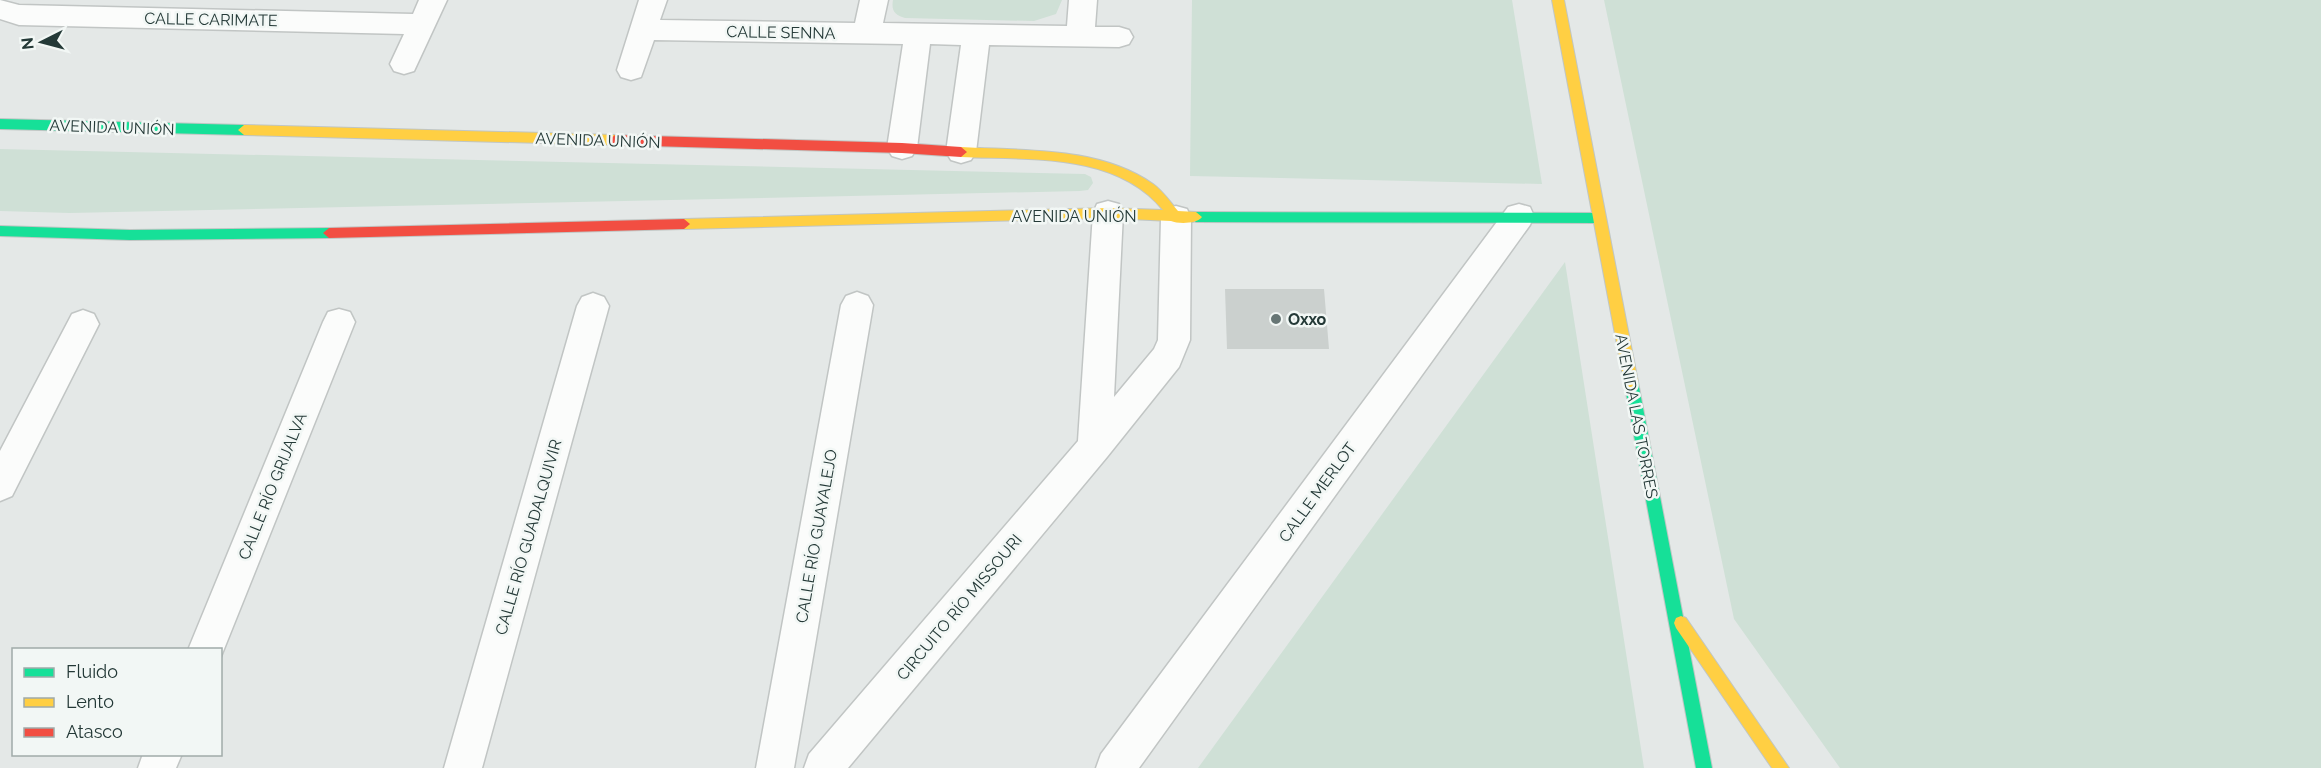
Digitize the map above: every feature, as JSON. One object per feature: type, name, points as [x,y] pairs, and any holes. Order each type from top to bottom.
[{"type":"street","points":[[631,70],[653,0]]},
{"type":"street","points":[[867,33],[874,0]]},
{"type":"street","points":[[1080,36],[1083,0]]},
{"type":"street","name":"AVENIDA LAS TORRES","points":[[1558,0],[1704,768]]},
{"type":"street","name":"CALLE CARIMATE","points":[[0,9],[19,15],[209,9],[428,12]]},
{"type":"street","points":[[404,64],[428,12]]},
{"type":"street","name":"CALLE SENNA","points":[[644,30],[1119,36]]},
{"type":"street","points":[[903,147],[918,34]]},
{"type":"street","points":[[961,152],[976,35]]},
{"type":"street","name":"AVENIDA UNIÓN","points":[[0,124],[903,147],[1088,161],[1115,170],[1148,187],[1176,218]]},
{"type":"street","points":[[1095,446],[1108,213]]},
{"type":"street","name":"AVENIDA UNIÓN","points":[[0,231],[130,236],[1108,213],[1176,218],[1519,216],[1599,218]]},
{"type":"street","name":"CALLE MERLOT","points":[[1115,768],[1519,216]]},
{"type":"street","name":"CIRCUITO RÍO MISSOURI","points":[[823,768],[1159,367],[1174,340],[1176,218]]},
{"type":"street","name":"CALLE RÍO GUAYALEJO","points":[[775,768],[857,305]]},
{"type":"street","name":"CALLE RÍO GUADALQUIVIR","points":[[463,768],[593,306]]},
{"type":"street","name":"CALLE RÍO GRIJALVA","points":[[207,648],[339,322]]},
{"type":"street","points":[[0,484],[83,324]]},
{"type":"street","name":"AVENIDA LAS TORRES","points":[[1675,614],[1781,768]]},
{"type":"green space","points":[[893,0],[1062,0],[1056,14],[1034,21],[905,18],[894,12]]},
{"type":"green space","points":[[1192,0],[1512,0],[1542,184],[1190,176]]},
{"type":"green space","points":[[1604,0],[2321,0],[2321,768],[1840,768],[1734,619]]},
{"type":"green space","points":[[0,149],[1085,174],[1091,177],[1093,183],[1088,190],[1080,191],[70,213],[0,211]]},
{"type":"green space","points":[[1565,262],[1644,768],[1198,768]]},
{"type":"building","name":"Oxxo","points":[[1225,289],[1324,289],[1329,349],[1227,349]]},
{"type":"traffic: fast","points":[[0,124],[244,130]]},
{"type":"traffic: fast","points":[[1196,217],[1599,218]]},
{"type":"traffic: fast","points":[[0,231],[130,235],[329,233]]},
{"type":"traffic: fast","points":[[1631,382],[1704,768]]},
{"type":"traffic: slow","points":[[1558,0],[1631,382]]},
{"type":"traffic: slow","points":[[244,130],[615,140]]},
{"type":"traffic: slow","points":[[961,152],[1058,158],[1108,167],[1148,187],[1176,218]]},
{"type":"traffic: slow","points":[[684,224],[1108,213],[1196,217]]},
{"type":"traffic: slow","points":[[1681,623],[1781,768]]},
{"type":"traffic: jam","points":[[615,140],[902,148],[961,152]]},
{"type":"traffic: jam","points":[[329,233],[684,224]]},
{"type":"place","name":"Oxxo","points":[[1276,319]]}]
